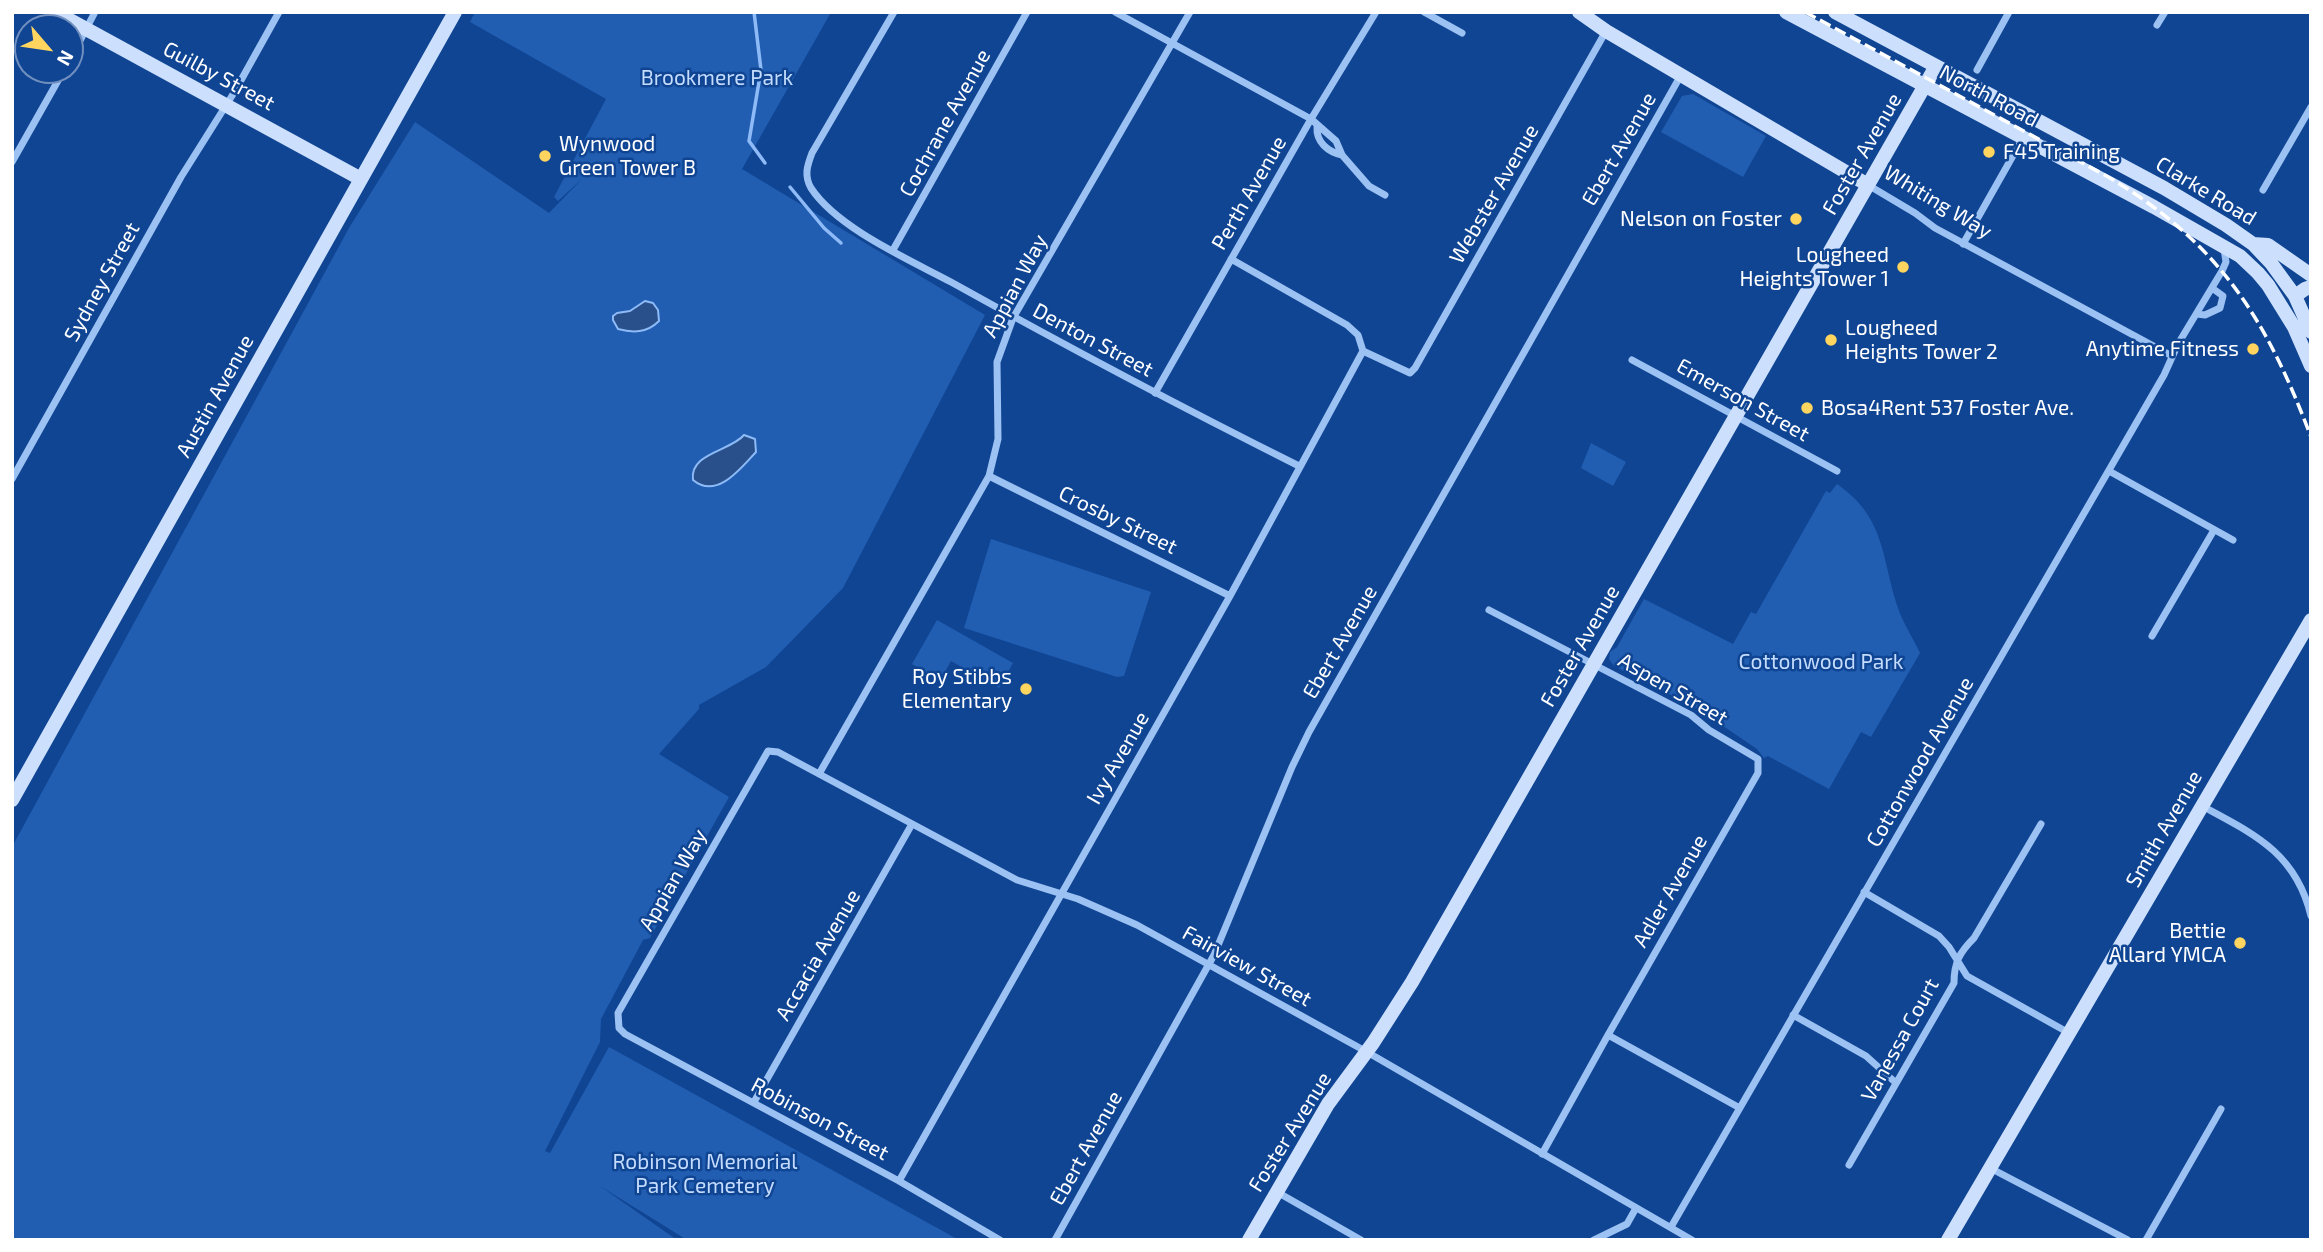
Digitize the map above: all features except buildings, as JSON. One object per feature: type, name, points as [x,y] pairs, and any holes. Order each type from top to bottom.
[{"type":"street","name":"Guilby Street","points":[[55,12],[362,179]]},
{"type":"street","points":[[84,34],[95,12]]},
{"type":"street","name":"Sydney Street","points":[[12,479],[181,177],[279,12]]},
{"type":"street","name":"Austin Avenue","points":[[12,800],[455,12]]},
{"type":"street","name":"Denton Street","points":[[894,12],[812,153],[806,176],[810,187],[837,215],[864,234],[1013,318],[1299,466]]},
{"type":"street","name":"Cochrane Avenue","points":[[893,250],[1027,12]]},
{"type":"street","points":[[1115,12],[1311,119],[1317,127],[1322,144],[1342,155],[1369,186],[1385,195]]},
{"type":"street","name":"Appian Way","points":[[819,774],[989,476],[998,439],[997,362],[1013,318],[1190,12]]},
{"type":"street","name":"Perth Avenue","points":[[1154,393],[1311,119],[1376,12]]},
{"type":"street","points":[[1424,12],[1462,33]]},
{"type":"street","name":"Whiting Way","points":[[1579,12],[1606,32],[1868,185],[1935,228],[2172,356]]},
{"type":"street","name":"North Road","points":[[1786,12],[2222,245],[2240,256],[2268,285],[2295,296]]},
{"type":"street","name":"Clarke Road","points":[[1835,12],[2164,188],[2253,244],[2295,296],[2311,332]]},
{"type":"street","points":[[1976,70],[2009,12]]},
{"type":"street","points":[[2157,25],[2165,12]]},
{"type":"street","name":"Webster Avenue","points":[[1363,351],[1409,373],[1415,368],[1606,32]]},
{"type":"street","name":"Foster Avenue","points":[[1249,1240],[1328,1104],[1367,1052],[1405,993],[1936,66]]},
{"type":"street","name":"Ebert Avenue","points":[[1055,1240],[1210,964],[1309,732],[1682,75]]},
{"type":"street","points":[[12,163],[56,84]]},
{"type":"street","points":[[2263,190],[2311,107]]},
{"type":"street","points":[[1964,244],[2023,138]]},
{"type":"street","points":[[2253,244],[2268,245],[2311,275]]},
{"type":"street","name":"Cottonwood Avenue","points":[[1671,1227],[1738,1107],[2168,368],[2172,356],[2226,262],[2227,256],[2222,245]]},
{"type":"street","points":[[1231,259],[1347,325],[1358,335],[1363,351]]},
{"type":"street","points":[[2268,285],[2294,327],[2311,366]]},
{"type":"street","name":"Cottonwood Avenue","points":[[2199,310],[2205,315],[2220,308],[2223,296],[2212,288]]},
{"type":"street","points":[[2295,296],[2311,288]]},
{"type":"street","name":"Ivy Avenue","points":[[899,1181],[1230,596],[1363,351]]},
{"type":"street","name":"Emerson Street","points":[[1632,360],[1837,471]]},
{"type":"street","points":[[2109,471],[2232,540]]},
{"type":"street","name":"Crosby Street","points":[[989,476],[1230,596]]},
{"type":"street","points":[[2152,636],[2214,530]]},
{"type":"street","name":"Aspen Street","points":[[1489,610],[1690,715],[1709,730],[1756,756],[1760,764]]},
{"type":"street","name":"Smith Avenue","points":[[1948,1240],[2311,620]]},
{"type":"street","name":"Appian Way","points":[[622,1031],[618,1024],[618,1013],[764,755],[771,750]]},
{"type":"street","name":"Fairview Street","points":[[771,750],[1017,880],[1078,899],[1122,918],[1210,964],[1692,1240]]},
{"type":"street","name":"Adler Avenue","points":[[1542,1154],[1758,773],[1760,764]]},
{"type":"street","points":[[2202,806],[2269,845],[2299,882],[2311,916]]},
{"type":"street","name":"Accacia Avenue","points":[[754,1102],[912,824]]},
{"type":"street","name":"Vanessa Court","points":[[1849,1165],[1954,982],[1956,960],[1974,937],[2041,824]]},
{"type":"street","points":[[1864,892],[1940,936],[1967,976],[2069,1033]]},
{"type":"street","points":[[1793,1014],[1866,1056],[1896,1083]]},
{"type":"street","name":"Robinson Street","points":[[622,1031],[899,1181],[1000,1240]]},
{"type":"street","points":[[1608,1035],[1738,1107]]},
{"type":"street","points":[[2146,1240],[2221,1109]]},
{"type":"street","points":[[1990,1168],[2128,1240]]},
{"type":"street","points":[[1277,1192],[1361,1240]]},
{"type":"street","points":[[1594,1240],[1627,1224],[1636,1208]]},
{"type":"green space","points":[[475,12],[828,12],[830,14],[742,169],[985,315],[843,588],[766,667],[699,705],[699,709],[659,754],[729,797],[650,938],[643,940],[601,1019],[600,1042],[545,1151],[550,1153],[609,1047],[959,1240],[687,1240],[600,1186],[677,1240],[12,1240],[12,847],[349,228],[415,122],[549,213],[583,178],[558,201],[554,197],[606,99],[470,22]]},
{"type":"green space","points":[[1693,94],[1766,136],[1743,177],[1661,132],[1682,96]]},
{"type":"green space","points":[[1591,443],[1626,462],[1613,486],[1581,468]]},
{"type":"green space","name":"Cottonwood Park","points":[[1837,484],[1853,497],[1873,525],[1880,540],[1898,608],[1920,653],[1871,737],[1861,732],[1829,789],[1768,756],[1764,758],[1757,749],[1698,709],[1614,666],[1609,659],[1610,652],[1617,647],[1644,599],[1733,644],[1751,612],[1756,614],[1826,491],[1830,493]]},
{"type":"green space","points":[[991,539],[1151,592],[1124,676],[1117,677],[964,628]]},
{"type":"green space","points":[[937,620],[1013,663],[999,688],[951,661],[940,681],[912,664]]},
{"type":"shaded area","points":[[645,301],[653,303],[658,310],[659,321],[640,331],[618,329],[613,316],[630,311]]},
{"type":"shaded area","points":[[744,435],[755,439],[756,452],[736,473],[728,480],[711,486],[693,480],[697,464]]},
{"type":"waterway","points":[[754,12],[761,70],[749,141],[765,163]]},
{"type":"waterway","points":[[790,187],[824,228],[841,243]]},
{"type":"railway","points":[[1805,12],[2110,178],[2182,230],[2235,288],[2257,321],[2276,356],[2311,437]]},
{"type":"place","name":"F45 Training","points":[[1989,152]]},
{"type":"place","name":"Wynwood Green Tower B","points":[[545,156]]},
{"type":"place","name":"Nelson on Foster","points":[[1796,219]]},
{"type":"place","name":"Lougheed Heights Tower 1","points":[[1903,267]]},
{"type":"place","name":"Lougheed Heights Tower 2","points":[[1831,340]]},
{"type":"place","name":"Anytime Fitness","points":[[2253,349]]},
{"type":"place","name":"Bosa4Rent 537 Foster Ave.","points":[[1807,408]]},
{"type":"place","name":"Roy Stibbs Elementary","points":[[1026,689]]},
{"type":"place","name":"Bettie Allard YMCA","points":[[2240,943]]},
{"type":"park label","name":"Brookmere Park","points":[[717,78]]},
{"type":"park label","name":"Robinson Memorial Park Cemetery","points":[[705,1174]]}]
